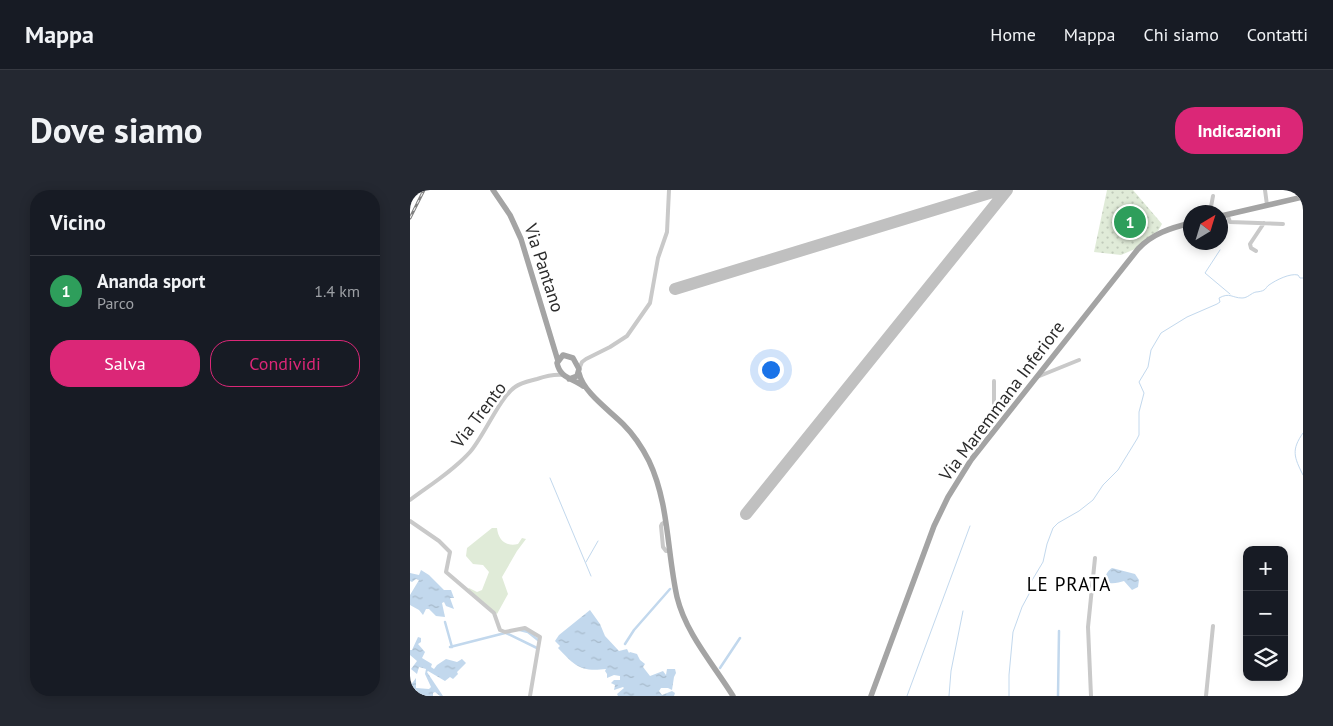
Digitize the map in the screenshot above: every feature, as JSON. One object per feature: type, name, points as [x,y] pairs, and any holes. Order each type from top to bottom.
[{"type":"main road","points":[[488,190],[510,215]]},
{"type":"main road","name":"Via Pantano","points":[[493,190],[510,215],[525,249],[558,363],[566,377]]},
{"type":"main road","points":[[497,190],[512,213],[517,229]]},
{"type":"main road","points":[[1228,214],[1303,197]]},
{"type":"main road","name":"Via Maremmana Inferiore","points":[[871,696],[923,556],[948,498],[973,457],[1141,246],[1164,230],[1183,225]]},
{"type":"main road","points":[[554,345],[570,357],[579,371],[580,380],[622,423],[642,448],[655,475],[662,501],[677,598],[686,620],[701,647],[733,696]]},
{"type":"main road","points":[[558,363],[563,355],[570,357]]},
{"type":"main road","points":[[566,377],[575,377],[579,371]]},
{"type":"main road","points":[[566,377],[587,388]]},
{"type":"street","points":[[410,192],[417,190]]},
{"type":"street","points":[[579,371],[582,362],[586,359],[626,337],[650,302],[658,260],[666,232],[668,190]]},
{"type":"street","points":[[1265,190],[1267,205]]},
{"type":"street","points":[[1211,205],[1213,196]]},
{"type":"street","points":[[1228,220],[1230,222],[1283,224]]},
{"type":"street","points":[[1256,251],[1251,248],[1250,244],[1264,223]]},
{"type":"street","points":[[570,357],[586,359]]},
{"type":"street","points":[[1037,377],[1080,360]]},
{"type":"street","points":[[558,363],[551,374],[566,377]]},
{"type":"street","name":"Via Trento","points":[[410,500],[443,476],[468,454],[481,438],[502,402],[512,389],[524,382],[551,374]]},
{"type":"street","points":[[994,380],[994,404]]},
{"type":"street","points":[[410,521],[439,541],[450,552],[446,572],[494,613],[500,630],[505,632],[525,628],[540,637],[530,696]]},
{"type":"street","points":[[1091,696],[1092,682],[1088,628],[1095,558]]},
{"type":"street","points":[[1206,696],[1214,626]]},
{"type":"green space","points":[[1107,190],[1133,190],[1162,224],[1158,231],[1135,249],[1121,255],[1094,252]]},
{"type":"green space","points":[[492,528],[497,528],[501,539],[509,544],[518,544],[522,538],[526,539],[502,577],[508,594],[497,614],[467,590],[469,588],[477,592],[482,590],[489,572],[483,565],[473,564],[466,556],[467,548]]},
{"type":"water","points":[[1112,568],[1135,574],[1139,580],[1138,587],[1132,590],[1124,581],[1110,583],[1106,579],[1106,575]]},
{"type":"water","points":[[421,570],[444,590],[451,590],[454,598],[450,598],[454,609],[446,606],[444,602],[442,603],[445,617],[436,616],[429,609],[426,609],[423,615],[419,610],[410,605],[410,595],[419,580],[410,581],[410,573],[419,575]]},
{"type":"water","points":[[590,610],[600,624],[605,636],[619,651],[627,649],[629,653],[637,654],[645,664],[643,667],[650,676],[663,671],[666,675],[667,669],[675,669],[676,673],[672,690],[661,688],[659,691],[662,695],[672,691],[675,693],[674,696],[618,696],[617,694],[624,688],[614,690],[615,685],[611,683],[614,680],[620,680],[620,676],[614,675],[607,678],[606,669],[590,670],[579,666],[558,648],[560,646],[555,641],[559,635]]},
{"type":"water","points":[[418,637],[421,638],[421,642],[418,644],[425,652],[422,658],[432,664],[431,667],[434,669],[446,659],[457,662],[462,659],[466,663],[453,679],[450,677],[445,681],[427,672],[443,696],[435,692],[433,696],[412,696],[412,692],[419,692],[410,690],[410,686],[416,678],[416,688],[429,689],[431,687],[425,674],[426,669],[419,667],[417,674],[411,669],[417,661],[410,655],[410,650],[412,650]]},
{"type":"waterway","points":[[1220,250],[1205,273],[1230,294]]},
{"type":"waterway","points":[[1009,696],[1013,632],[1029,594],[1031,582],[1043,562],[1053,528],[1093,500],[1103,485],[1118,470],[1137,439],[1139,435],[1139,412],[1144,393],[1139,382],[1148,367],[1151,350],[1161,333],[1187,317],[1217,304],[1220,302],[1219,298],[1223,296],[1244,298],[1263,290],[1268,285],[1287,276],[1298,275],[1300,278],[1303,278]]},
{"type":"waterway","points":[[1303,433],[1295,449],[1296,458],[1303,475]]},
{"type":"waterway","points":[[550,478],[591,576]]},
{"type":"waterway","points":[[907,696],[970,526]]},
{"type":"waterway","points":[[586,562],[598,541]]},
{"type":"waterway","points":[[625,644],[634,630],[670,589]]},
{"type":"waterway","points":[[949,696],[951,671],[963,611]]},
{"type":"waterway","points":[[445,622],[452,647]]},
{"type":"waterway","points":[[520,630],[528,632],[538,640]]},
{"type":"waterway","points":[[1058,696],[1059,631]]},
{"type":"waterway","points":[[450,647],[505,633]]},
{"type":"waterway","points":[[506,633],[537,648]]},
{"type":"waterway","points":[[720,668],[740,638]]},
{"type":"runway","points":[[746,514],[1007,190]]},
{"type":"runway","points":[[675,289],[996,191]]},
{"type":"railway","points":[[410,218],[424,190]]},
{"type":"place","name":"Ananda sport","points":[[1130,222]]},
{"type":"district","name":"LE PRATA","points":[[1069,584]]}]
